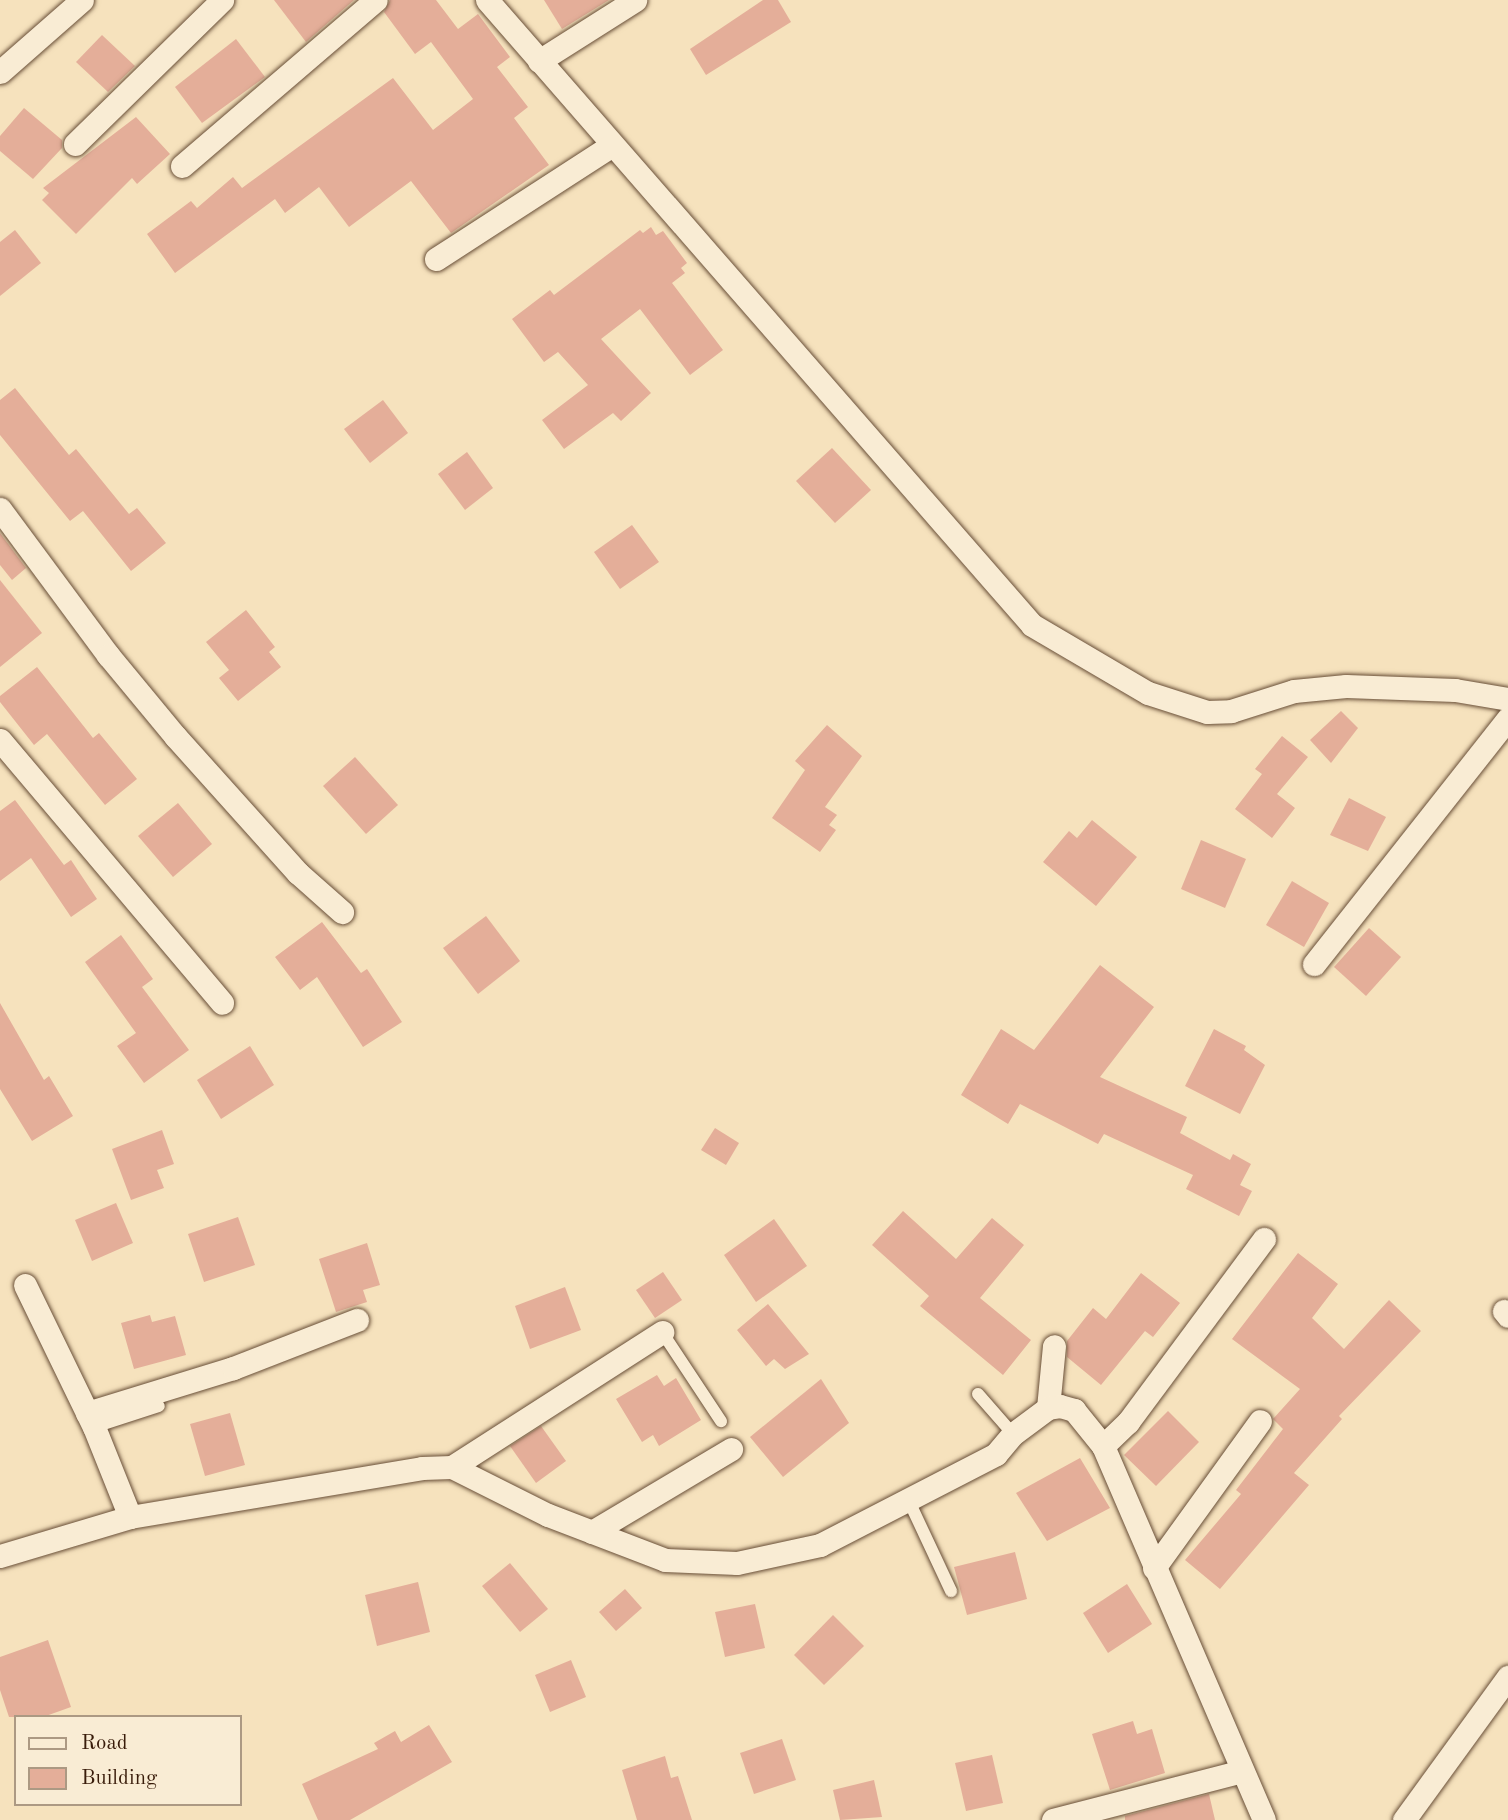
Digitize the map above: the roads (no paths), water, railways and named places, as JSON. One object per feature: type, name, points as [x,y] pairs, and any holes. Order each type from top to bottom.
[{"type":"street","points":[[0,72],[82,0]]},
{"type":"street","points":[[75,144],[222,0]]},
{"type":"street","points":[[181,166],[376,0]]},
{"type":"street","points":[[539,61],[635,0]]},
{"type":"street","points":[[490,1],[611,146],[965,552],[1043,632],[1149,693],[1207,712],[1231,711],[1294,691],[1346,686],[1455,690],[1508,699]]},
{"type":"street","points":[[436,259],[611,146]]},
{"type":"street","points":[[0,509],[108,656],[175,736],[298,873],[342,912]]},
{"type":"street","points":[[1314,964],[1508,718]]},
{"type":"street","points":[[0,740],[222,1003]]},
{"type":"street","points":[[1103,1446],[1128,1422],[1264,1239]]},
{"type":"street","points":[[25,1285],[91,1420],[131,1517]]},
{"type":"street","points":[[91,1420],[357,1320]]},
{"type":"street","points":[[452,1467],[662,1332]]},
{"type":"street","points":[[1048,1408],[1054,1346]]},
{"type":"street","points":[[0,1556],[131,1517],[422,1468],[452,1467],[592,1532],[665,1560],[737,1563],[820,1545],[907,1497],[996,1454],[1013,1434],[1048,1408],[1074,1410],[1103,1446],[1264,1820]]},
{"type":"street","points":[[1154,1568],[1260,1421]]},
{"type":"street","points":[[592,1532],[731,1449]]},
{"type":"street","points":[[1404,1820],[1508,1677]]},
{"type":"street","points":[[1053,1820],[1242,1770]]},
{"type":"lane","points":[[662,1332],[721,1421]]},
{"type":"lane","points":[[978,1394],[1013,1434]]},
{"type":"lane","points":[[91,1420],[159,1406]]},
{"type":"lane","points":[[907,1497],[951,1591]]}]
